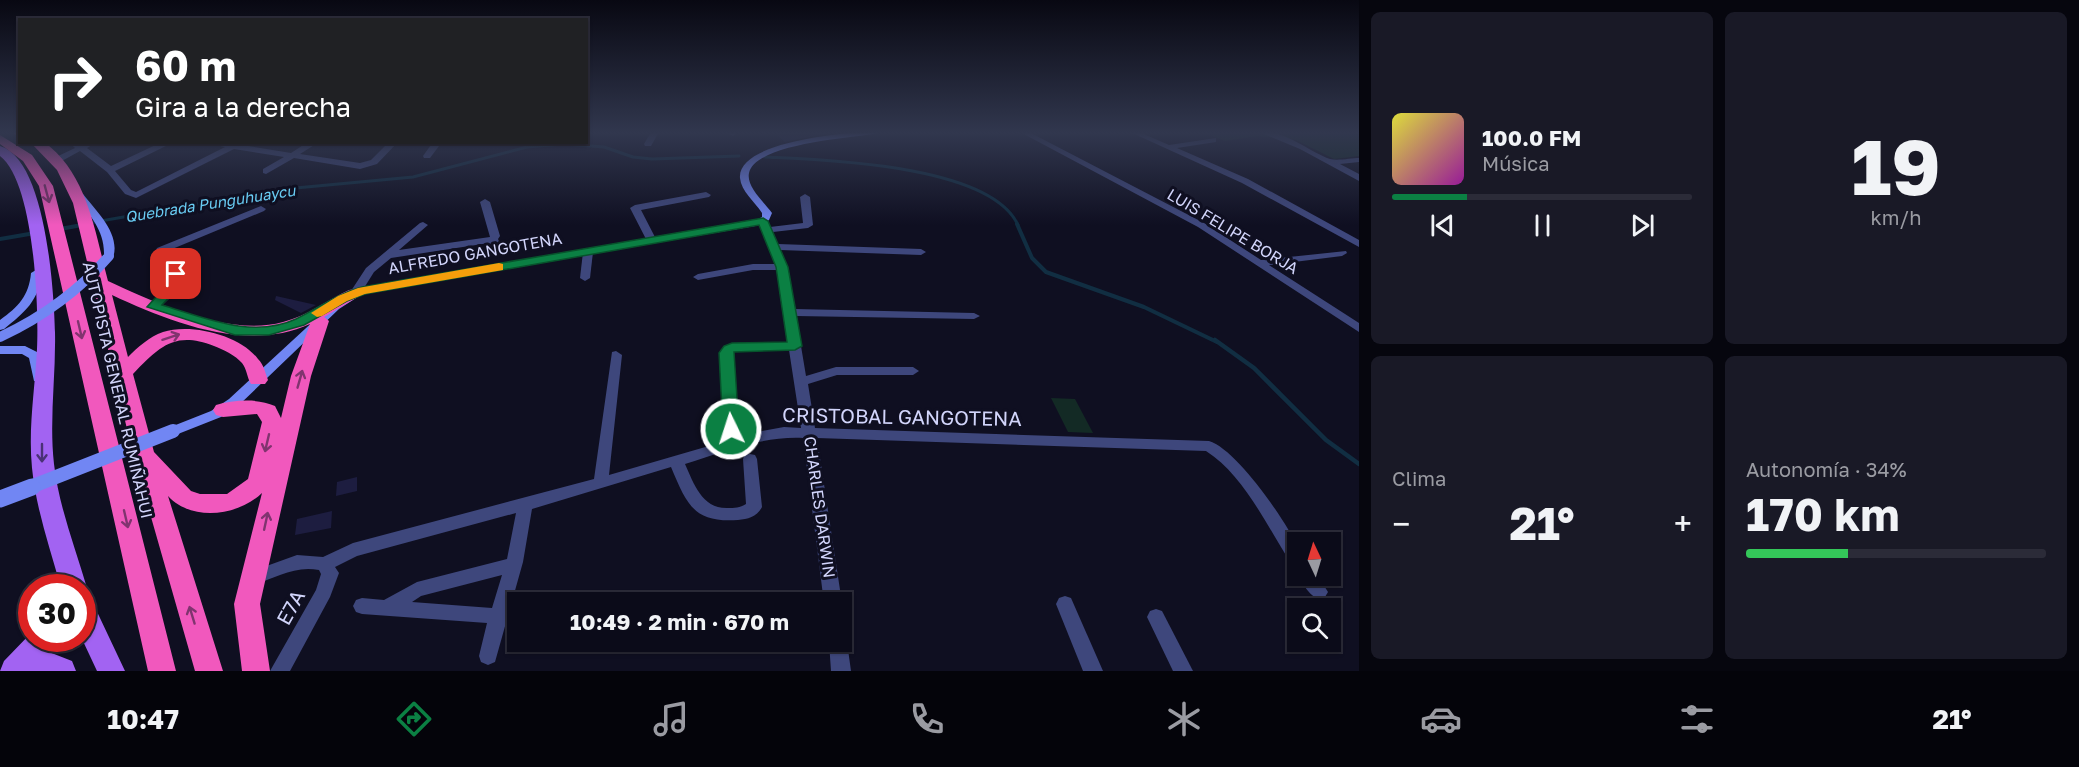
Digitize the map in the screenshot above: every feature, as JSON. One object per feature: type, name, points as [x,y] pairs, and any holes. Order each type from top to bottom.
[{"type":"highway","name":"AUTOPISTA GENERAL RUMIÑAHUI","points":[[34,163],[39,168],[44,233],[162,671]]},
{"type":"highway","name":"AUTOPISTA GENERAL RUMIÑAHUI","points":[[60,163],[68,173],[85,224],[98,280],[125,371],[144,454],[209,671]]},
{"type":"highway","points":[[98,280],[154,307],[235,331],[269,331],[299,323],[355,294]]},
{"type":"highway","points":[[256,671],[247,604],[298,387],[320,321]]},
{"type":"highway","points":[[125,371],[152,346],[180,333],[211,339],[236,350],[252,363],[258,380]]},
{"type":"highway","points":[[144,454],[183,497],[213,505],[230,503],[244,496],[258,483],[272,422],[268,411],[260,407],[223,410]]},
{"type":"main road","points":[[16,163],[44,233],[46,332],[42,395],[42,466],[51,515],[70,574]]},
{"type":"main road","points":[[96,638],[111,671]]},
{"type":"main road","points":[[15,670],[31,652]]},
{"type":"main road","points":[[15,670],[45,664],[62,671]]},
{"type":"street","points":[[102,163],[128,192],[135,194],[142,193],[201,163]]},
{"type":"street","points":[[110,170],[124,163]]},
{"type":"street","points":[[266,171],[279,163]]},
{"type":"street","points":[[344,163],[363,166],[370,163]]},
{"type":"street","name":"CHARLES DARWIN","points":[[749,163],[745,168],[744,178],[767,213],[765,225],[782,267],[809,432],[831,592]]},
{"type":"street","name":"LUIS FELIPE BORJA","points":[[1084,163],[1201,225],[1359,328]]},
{"type":"street","points":[[1205,163],[1245,181],[1359,244]]},
{"type":"street","points":[[1334,163],[1359,178]]},
{"type":"street","points":[[0,337],[66,301],[98,280],[109,256],[111,242],[105,228],[73,186]]},
{"type":"street","points":[[652,242],[635,208],[706,195]]},
{"type":"street","points":[[765,225],[808,225],[805,197]]},
{"type":"street","points":[[485,202],[495,236],[493,239],[499,254]]},
{"type":"street","points":[[154,307],[166,296],[177,279],[159,255],[167,247],[261,209]]},
{"type":"street","points":[[355,294],[366,275],[423,225]]},
{"type":"street","name":"ALFREDO GANGOTENA","points":[[0,499],[223,410],[320,321],[355,294],[588,252],[765,225]]},
{"type":"street","points":[[0,326],[24,306],[36,290],[44,233]]},
{"type":"street","points":[[388,255],[493,239]]},
{"type":"street","points":[[775,247],[921,252]]},
{"type":"street","points":[[585,278],[588,252]]},
{"type":"street","points":[[1258,263],[1346,256],[1269,269]]},
{"type":"street","points":[[698,276],[753,267],[782,267]]},
{"type":"street","points":[[789,312],[974,316]]},
{"type":"street","points":[[731,429],[726,353],[732,347],[795,346]]},
{"type":"street","points":[[0,350],[24,350],[35,356],[42,395]]},
{"type":"street","points":[[602,482],[616,355]]},
{"type":"street","points":[[800,382],[836,371],[913,371]]},
{"type":"street","name":"CRISTOBAL GANGOTENA","points":[[253,578],[294,563],[311,561],[324,564],[353,550],[525,505],[757,437],[784,432],[1209,446],[1219,450],[1233,463],[1287,544]]},
{"type":"street","points":[[676,461],[694,497],[703,507],[712,513],[746,513],[754,507],[750,459]]},
{"type":"street","points":[[488,656],[497,616],[524,524],[525,505]]},
{"type":"street","name":"E7A","points":[[279,671],[324,592],[330,573],[324,564]]},
{"type":"street","points":[[385,608],[417,590],[513,565]]},
{"type":"street","points":[[1315,586],[1319,592]]},
{"type":"street","points":[[1065,604],[1093,671]]},
{"type":"street","points":[[362,606],[497,616]]},
{"type":"street","points":[[1156,617],[1183,671]]},
{"type":"street","points":[[839,652],[841,671]]},
{"type":"green space","points":[[1051,398],[1075,399],[1093,433],[1068,432]]},
{"type":"building","points":[[276,296],[316,305],[301,313],[275,300]]},
{"type":"building","points":[[357,477],[357,491],[336,496],[337,482]]},
{"type":"building","points":[[332,511],[331,528],[295,535],[297,519]]},
{"type":"waterway","name":"Quebrada Punguhuaycu","points":[[89,223],[285,189],[413,177],[465,163]]},
{"type":"waterway","name":"Quebrada Punguhuaycu","points":[[857,163],[941,177],[975,189],[1002,205],[1018,225]]},
{"type":"waterway","name":"Quebrada Punguhuaycu","points":[[1017,224],[1032,258],[1046,272],[1144,307],[1217,342]]},
{"type":"waterway","name":"Quebrada Punguhuaycu","points":[[60,229],[82,225]]},
{"type":"waterway","name":"Quebrada Punguhuaycu","points":[[0,239],[35,233]]},
{"type":"waterway","name":"Quebrada Punguhuaycu","points":[[1215,340],[1254,368],[1326,440],[1359,464]]},
{"type":"slow traffic","points":[[317,313],[342,298],[362,291],[499,267]]},
{"type":"route","points":[[176,274],[177,279],[174,285],[154,307],[235,331],[269,331],[299,323],[342,298],[362,291],[763,221],[782,267],[795,346],[732,347],[726,353],[731,429]]}]
